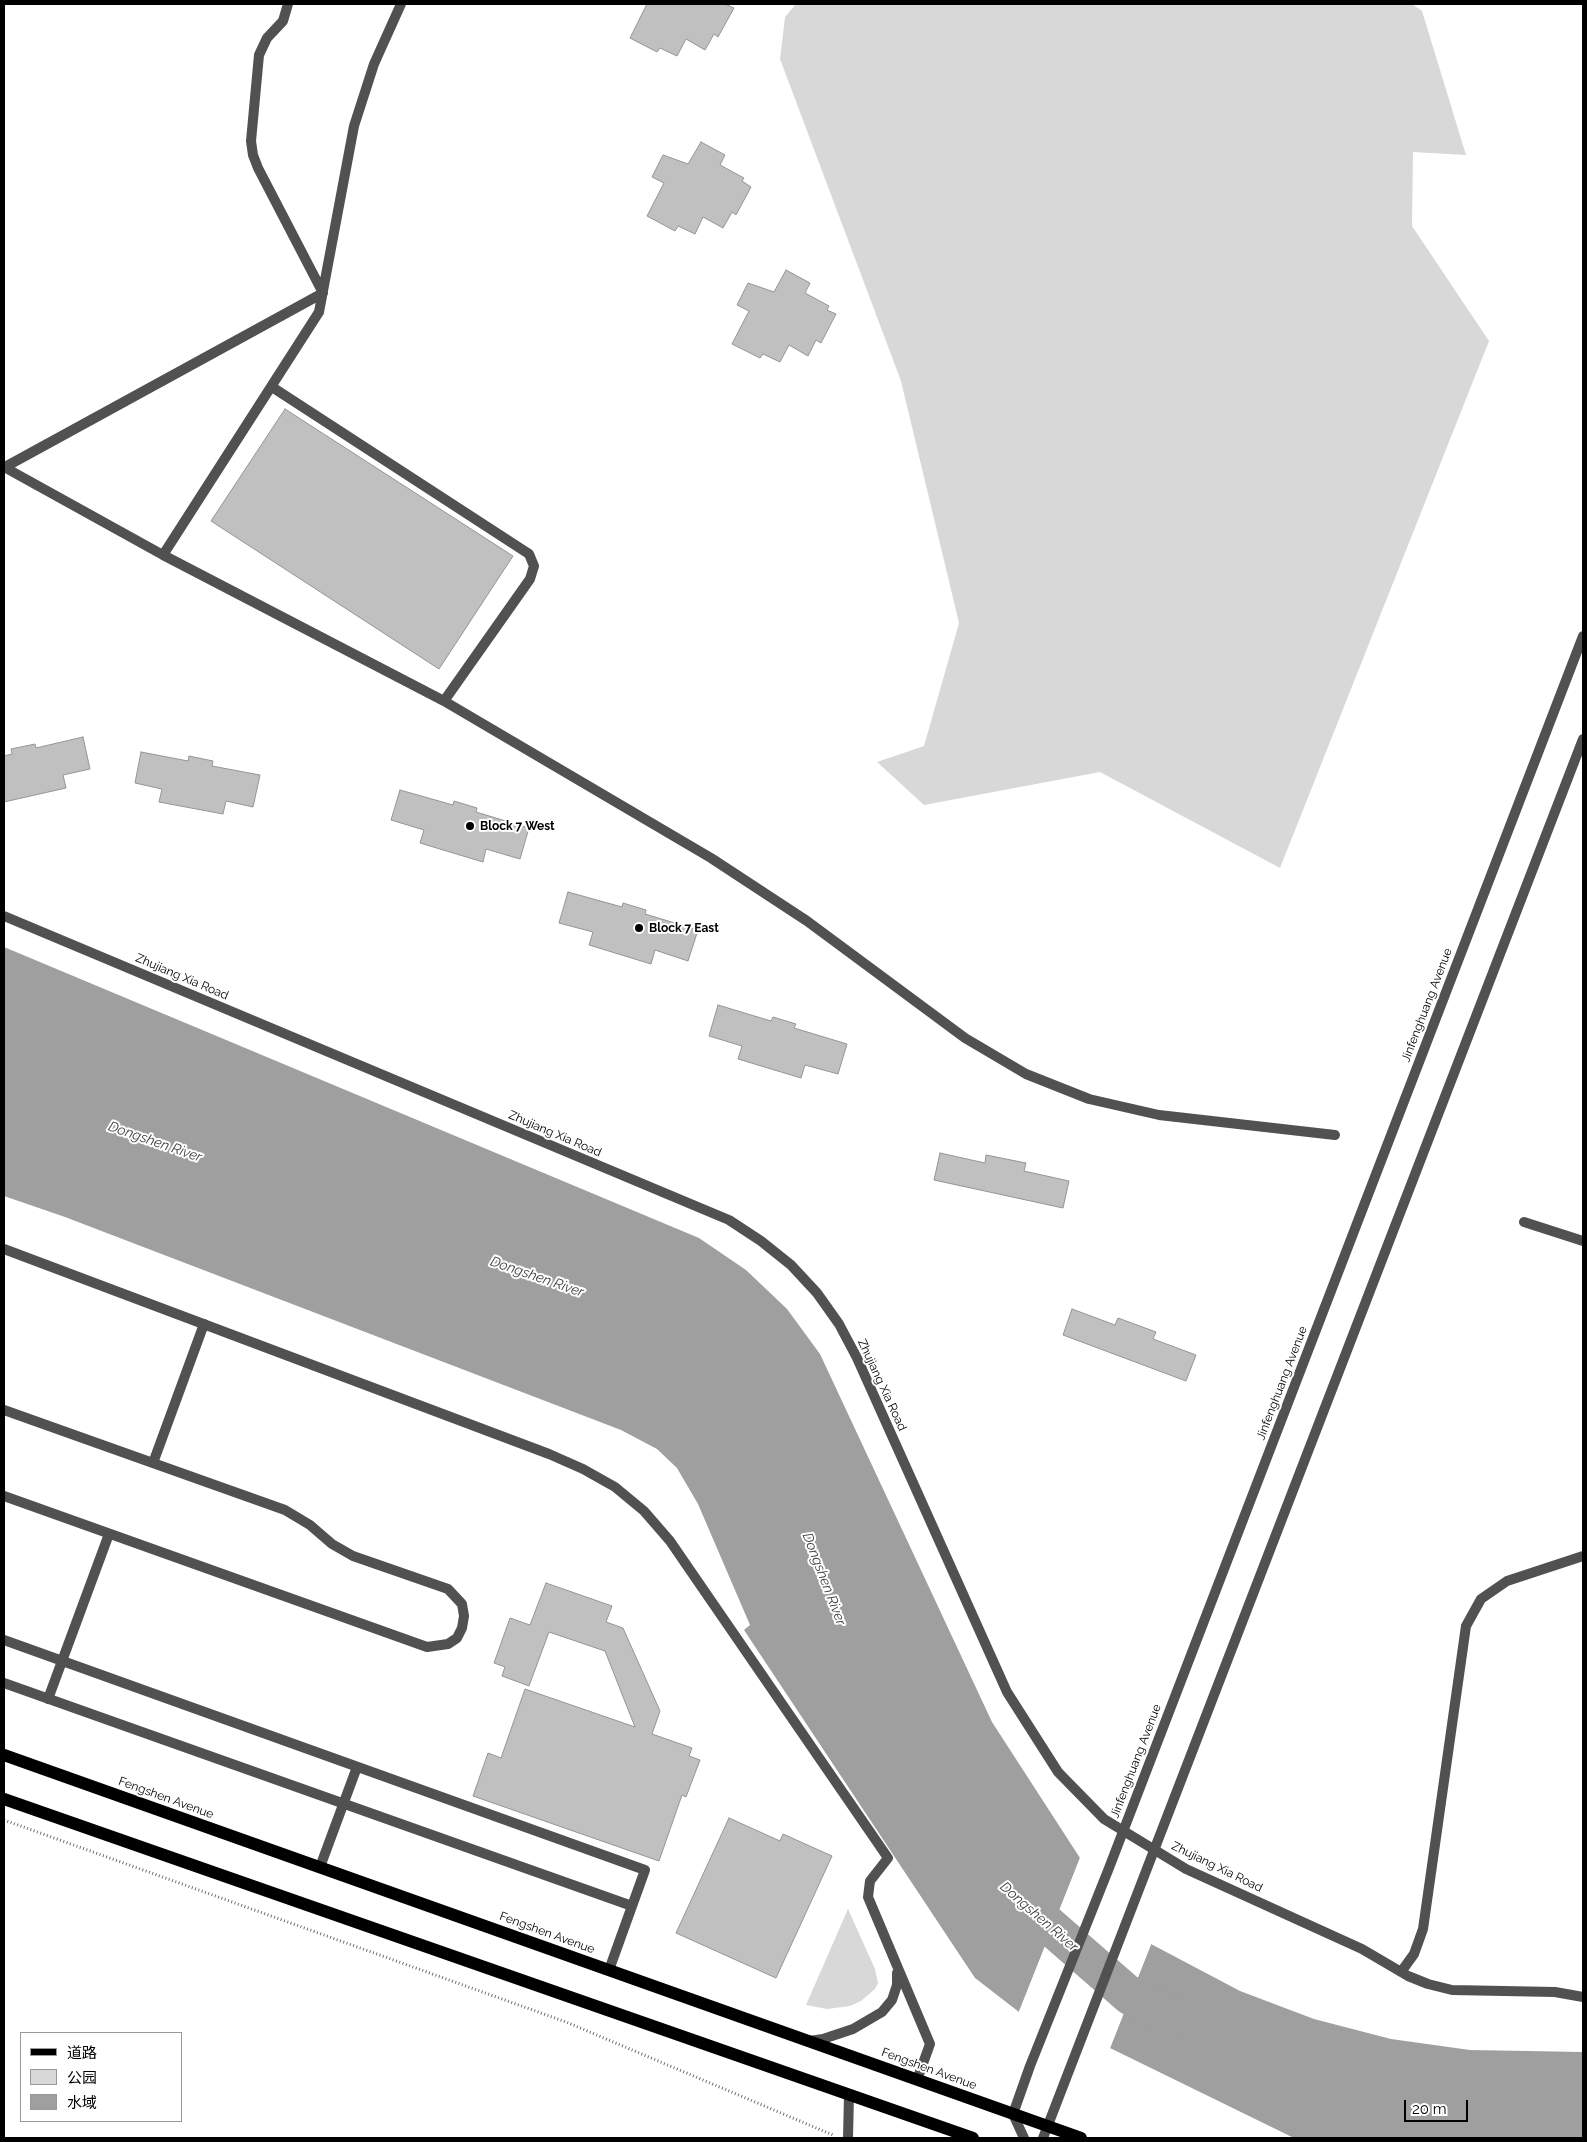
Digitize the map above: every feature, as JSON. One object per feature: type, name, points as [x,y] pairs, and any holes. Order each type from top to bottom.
[{"type":"main road","name":"Fengshen Avenue","points":[[4,1755],[1013,2114],[1045,2132],[1081,2138]]},
{"type":"main road","points":[[4,1799],[973,2138]]},
{"type":"street","points":[[288,4],[283,21],[267,38],[259,55],[251,141],[253,155],[258,168],[323,293]]},
{"type":"street","points":[[163,555],[319,312],[354,126],[374,64],[402,4]]},
{"type":"street","points":[[4,467],[323,293]]},
{"type":"street","points":[[272,387],[529,554],[534,566],[530,579],[444,701]]},
{"type":"street","points":[[4,467],[163,555],[444,701],[711,858],[807,921],[965,1038],[1026,1074],[1090,1099],[1159,1115],[1335,1135]]},
{"type":"street","name":"Jinfenghuang Avenue","points":[[1013,2114],[1583,636]]},
{"type":"street","points":[[1045,2132],[1583,739]]},
{"type":"street","name":"Zhujiang Xia Road","points":[[4,916],[729,1220],[761,1240],[797,1272],[817,1293],[839,1324],[857,1358],[1007,1692],[1058,1772],[1104,1819],[1186,1869],[1362,1949],[1401,1972],[1428,1984],[1452,1990],[1555,1992],[1583,1997]]},
{"type":"street","points":[[1524,1222],[1583,1241]]},
{"type":"street","points":[[4,1249],[549,1454],[583,1469],[615,1487],[644,1511],[670,1541],[888,1858],[870,1880],[868,1892],[930,2044],[917,2080]]},
{"type":"street","points":[[153,1463],[204,1324]]},
{"type":"street","points":[[4,1410],[286,1510],[310,1525],[332,1544],[353,1556],[448,1589],[462,1604],[464,1616],[462,1628],[457,1638],[448,1644],[427,1647],[4,1496]]},
{"type":"street","points":[[48,1699],[109,1534]]},
{"type":"street","points":[[1401,1972],[1414,1954],[1423,1929],[1466,1626],[1481,1599],[1507,1581],[1583,1556]]},
{"type":"street","points":[[4,1640],[645,1870],[609,1970]]},
{"type":"street","points":[[4,1683],[632,1906]]},
{"type":"street","points":[[320,1867],[357,1767]]},
{"type":"street","points":[[808,2041],[824,2039],[853,2029],[882,2012],[892,2000],[897,1985],[897,1967]]},
{"type":"street","points":[[848,2138],[849,2094]]},
{"type":"street","points":[[1013,2114],[1024,2138]]},
{"type":"path","points":[[4,1820],[566,2022],[837,2136]]},
{"type":"green space","points":[[796,4],[1412,4],[1422,11],[1466,155],[1413,152],[1412,226],[1489,341],[1280,868],[1100,772],[924,805],[877,762],[924,746],[959,623],[901,381],[780,59],[785,17]]},
{"type":"green space","points":[[848,1909],[875,1969],[878,1983],[875,1989],[861,2001],[850,2006],[827,2009],[806,2005]]},
{"type":"water","points":[[4,947],[699,1238],[746,1270],[787,1309],[820,1354],[992,1722],[1080,1858],[1019,2012],[975,1978],[744,1630],[750,1625],[698,1504],[677,1468],[657,1449],[621,1430],[65,1217],[4,1196]]},
{"type":"water","points":[[1151,1944],[1240,1991],[1314,2019],[1391,2039],[1470,2050],[1583,2052],[1583,2138],[1294,2138],[1110,2048]]},
{"type":"pier","points":[[1080,1858],[1082,1859],[1021,2013],[1018,2014]]},
{"type":"pier","points":[[1152,1942],[1109,2050],[1108,2047],[1149,1943]]},
{"type":"building","points":[[647,4],[725,4],[734,8],[718,37],[714,34],[705,50],[686,39],[677,56],[660,48],[657,52],[630,38]]},
{"type":"building","points":[[701,142],[725,155],[720,165],[744,178],[742,181],[751,187],[736,215],[732,212],[723,228],[703,217],[695,234],[678,226],[675,231],[647,216],[664,183],[652,177],[663,155],[688,164]]},
{"type":"building","points":[[786,270],[810,283],[805,293],[829,306],[827,310],[836,314],[821,343],[816,340],[808,356],[789,345],[780,362],[763,354],[760,358],[732,344],[749,311],[737,305],[748,283],[774,292]]},
{"type":"building","points":[[285,409],[513,556],[439,669],[211,521]]},
{"type":"building","points":[[83,737],[90,769],[63,775],[66,788],[4,802],[4,756],[12,754],[11,749],[35,744],[36,748]]},
{"type":"building","points":[[141,752],[188,761],[189,756],[213,761],[212,766],[260,775],[253,807],[226,801],[223,814],[159,802],[162,789],[135,783]]},
{"type":"building","name":"Block 7 West","points":[[400,790],[453,805],[454,801],[477,808],[476,812],[529,828],[520,859],[486,849],[483,862],[420,843],[424,830],[391,820]]},
{"type":"building","name":"Block 7 East","points":[[568,892],[622,907],[623,903],[646,910],[645,914],[698,930],[688,961],[655,950],[651,964],[589,945],[593,932],[559,923]]},
{"type":"building","points":[[718,1005],[771,1021],[773,1017],[796,1024],[794,1028],[847,1044],[838,1074],[805,1065],[801,1078],[738,1059],[742,1046],[709,1036]]},
{"type":"building","points":[[940,1153],[985,1163],[986,1155],[1026,1163],[1024,1171],[1069,1181],[1063,1208],[934,1180]]},
{"type":"building","points":[[1072,1309],[1115,1325],[1118,1318],[1156,1332],[1153,1339],[1196,1355],[1186,1381],[1063,1335]]},
{"type":"building","points":[[546,1583],[612,1606],[606,1622],[623,1628],[660,1711],[652,1734],[692,1748],[689,1756],[700,1760],[686,1797],[682,1795],[659,1861],[473,1796],[488,1753],[501,1758],[525,1689],[635,1727],[605,1651],[549,1632],[529,1686],[502,1676],[505,1667],[494,1663],[510,1618],[530,1625]]},
{"type":"building","points":[[729,1818],[780,1841],[783,1834],[832,1856],[776,1978],[676,1933]]},
{"type":"waterway","name":"Dongshen River","points":[[1013,1894],[1130,1996],[1178,2017]]},
{"type":"place","name":"Block 7 West","points":[[470,826]]},
{"type":"place","name":"Block 7 East","points":[[639,928]]}]
